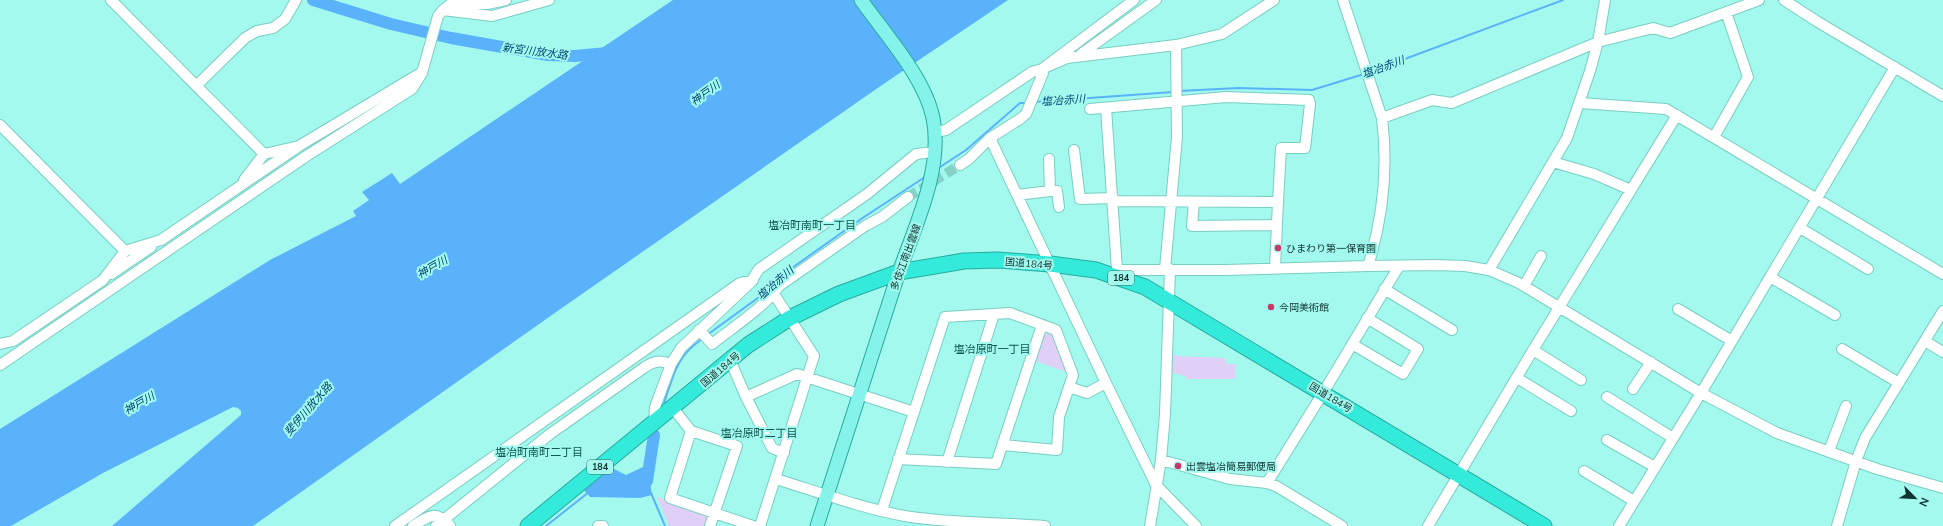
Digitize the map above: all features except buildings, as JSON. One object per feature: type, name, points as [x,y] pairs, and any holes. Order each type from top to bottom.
[{"type":"highway","name":"国道184号","points":[[528,526],[748,345],[790,318],[839,294],[899,272],[964,261],[998,260],[1050,264],[1116,273],[1145,287],[1544,526]]},
{"type":"main road","name":"多伎江南出雲線","points":[[817,526],[899,272],[920,215],[930,179],[934,152],[933,119],[919,80],[862,0]]},
{"type":"street","points":[[111,0],[264,154]]},
{"type":"street","points":[[197,85],[245,38],[257,31],[273,28],[286,19],[296,0]]},
{"type":"street","points":[[0,365],[302,160],[412,89],[422,73],[438,16],[443,10],[452,4],[487,4],[506,0]]},
{"type":"street","points":[[443,10],[492,16],[549,0]]},
{"type":"street","points":[[1042,69],[1134,0]]},
{"type":"street","points":[[1080,56],[1156,0]]},
{"type":"street","points":[[934,132],[946,130],[1032,72],[1067,58],[1176,45],[1222,34],[1274,0]]},
{"type":"street","points":[[1343,0],[1382,118],[1384,180],[1376,240],[1368,266]]},
{"type":"street","points":[[1488,270],[1567,138],[1580,103],[1598,42],[1605,0]]},
{"type":"street","points":[[1382,118],[1432,100],[1452,103],[1598,42],[1652,28],[1670,33],[1759,0]]},
{"type":"street","points":[[1784,0],[1818,22],[1943,96]]},
{"type":"street","points":[[1714,137],[1748,77],[1726,12]]},
{"type":"street","points":[[1150,526],[1161,460],[1165,414],[1168,269],[1177,137],[1176,45]]},
{"type":"street","points":[[1619,526],[1732,342],[1895,67]]},
{"type":"street","points":[[960,165],[969,159],[990,138],[1026,114],[1043,73],[1042,69]]},
{"type":"street","points":[[0,350],[299,146],[422,73]]},
{"type":"street","points":[[1090,108],[1106,108],[1226,97],[1309,100],[1310,104],[1305,148],[1281,148],[1275,268]]},
{"type":"street","points":[[1580,103],[1666,109],[1818,198],[1943,274]]},
{"type":"street","points":[[1106,108],[1113,199],[1116,273],[1168,269],[1368,266],[1465,266],[1488,270],[1524,286],[1701,393],[1777,434],[1856,461],[1943,488]]},
{"type":"street","points":[[1428,526],[1516,378],[1677,115]]},
{"type":"street","points":[[0,125],[125,252]]},
{"type":"street","points":[[990,138],[1156,485],[1196,526]]},
{"type":"street","points":[[238,188],[264,154],[299,146]]},
{"type":"street","points":[[1074,150],[1080,198],[1194,202],[1278,202]]},
{"type":"street","points":[[654,423],[654,407],[671,364],[681,348],[704,335],[752,280],[759,269],[867,194],[916,154],[934,152]]},
{"type":"street","points":[[1049,159],[1050,191]]},
{"type":"street","points":[[1553,162],[1594,174],[1631,190]]},
{"type":"street","points":[[1017,195],[1057,191],[1059,207]]},
{"type":"street","points":[[704,335],[712,344],[774,294],[779,286],[865,226],[882,217],[908,197]]},
{"type":"street","points":[[1194,202],[1192,226],[1277,225]]},
{"type":"street","points":[[1800,228],[1868,269]]},
{"type":"street","points":[[103,280],[125,252],[161,240]]},
{"type":"street","points":[[1524,286],[1541,256]]},
{"type":"street","points":[[1267,483],[1399,266]]},
{"type":"street","points":[[1770,277],[1835,315]]},
{"type":"street","points":[[395,526],[740,283],[752,280]]},
{"type":"street","points":[[1384,289],[1452,330]]},
{"type":"street","points":[[760,526],[814,356],[774,294]]},
{"type":"street","points":[[1678,310],[1732,342]]},
{"type":"street","points":[[1837,526],[1856,461],[1865,438],[1943,311]]},
{"type":"street","points":[[882,510],[945,317],[1010,313],[1056,330],[1073,375],[1059,417],[1057,450],[1003,445]]},
{"type":"street","points":[[947,462],[994,314]]},
{"type":"street","points":[[1352,344],[1403,374],[1418,349],[1367,318]]},
{"type":"street","points":[[898,459],[996,464],[1042,325]]},
{"type":"street","points":[[0,344],[13,340]]},
{"type":"street","points":[[1925,341],[1943,352]]},
{"type":"street","points":[[1842,349],[1899,383]]},
{"type":"street","points":[[1533,350],[1581,380]]},
{"type":"street","points":[[436,526],[447,523],[550,434],[652,362],[661,360],[671,364]]},
{"type":"street","points":[[730,360],[746,397],[772,448],[784,453]]},
{"type":"street","points":[[1633,389],[1651,362]]},
{"type":"street","points":[[746,397],[797,374],[914,412]]},
{"type":"street","points":[[1516,378],[1571,411]]},
{"type":"street","points":[[1069,387],[1087,393],[1106,383]]},
{"type":"street","points":[[1607,397],[1673,438]]},
{"type":"street","points":[[1829,451],[1846,406]]},
{"type":"street","points":[[673,408],[691,431],[737,446],[710,526]]},
{"type":"street","points":[[691,431],[670,498],[753,526]]},
{"type":"street","points":[[1607,440],[1655,467]]},
{"type":"street","points":[[1161,460],[1230,479],[1267,483],[1276,486],[1342,526]]},
{"type":"street","points":[[1584,470],[1634,501]]},
{"type":"street","points":[[776,479],[827,496],[930,522],[1045,526]]},
{"type":"street","points":[[413,526],[430,516],[436,515],[447,523]]},
{"type":"street","points":[[598,526],[603,526]]},
{"type":"shaded area","points":[[1043,331],[1054,332],[1069,373],[1033,360]]},
{"type":"shaded area","points":[[1174,353],[1177,356],[1225,358],[1227,364],[1235,364],[1236,379],[1186,379],[1185,376],[1170,372],[1168,355]]},
{"type":"shaded area","points":[[657,497],[709,514],[708,526],[669,526]]},
{"type":"water","points":[[673,0],[1008,0],[882,85],[559,310],[253,526],[112,526],[241,415],[241,411],[238,408],[233,407],[103,473],[11,526],[0,526],[0,429],[270,260],[356,216],[353,211],[369,200],[362,192],[392,173],[400,184]]},
{"type":"water","points":[[645,466],[652,466],[650,483],[652,495],[640,498],[590,497],[584,490],[612,468],[626,475]]},
{"type":"waterway","name":"新宮川放水路","points":[[313,0],[391,24],[451,38],[548,55],[575,56],[607,53]]},
{"type":"waterway","name":"塩冶赤川","points":[[1370,72],[1563,0]]},
{"type":"waterway","name":"塩冶赤川","points":[[1179,91],[1238,88],[1312,90],[1364,74]]},
{"type":"waterway","name":"塩冶赤川","points":[[1034,102],[1173,92]]},
{"type":"waterway","name":"塩冶赤川","points":[[937,169],[966,150],[1020,103],[1027,103]]},
{"type":"waterway","name":"塩冶赤川","points":[[707,335],[766,292],[775,280],[861,219],[925,177]]},
{"type":"waterway","name":"塩冶赤川","points":[[664,403],[681,360],[686,353],[702,339]]},
{"type":"waterway","name":"塩冶赤川","points":[[647,481],[654,435]]},
{"type":"waterway","points":[[546,526],[589,492]]},
{"type":"waterway","points":[[651,493],[665,526]]},
{"type":"tunnel","points":[[908,197],[960,165]]},
{"type":"place","name":"ひまわり第一保育園","points":[[1278,248]]},
{"type":"place","name":"今岡美術館","points":[[1271,307]]},
{"type":"place","name":"出雲塩冶簡易郵便局","points":[[1178,466]]},
{"type":"district","name":"塩冶町南町一丁目","points":[[812,225]]},
{"type":"district","name":"塩冶原町一丁目","points":[[992,349]]},
{"type":"district","name":"塩冶原町二丁目","points":[[759,433]]},
{"type":"district","name":"塩冶町南町二丁目","points":[[539,452]]},
{"type":"water label","name":"神戸川","points":[[705,93]]},
{"type":"water label","name":"神戸川","points":[[432,267]]},
{"type":"water label","name":"神戸川","points":[[139,403]]},
{"type":"water label","name":"斐伊川放水路","points":[[308,409]]}]
